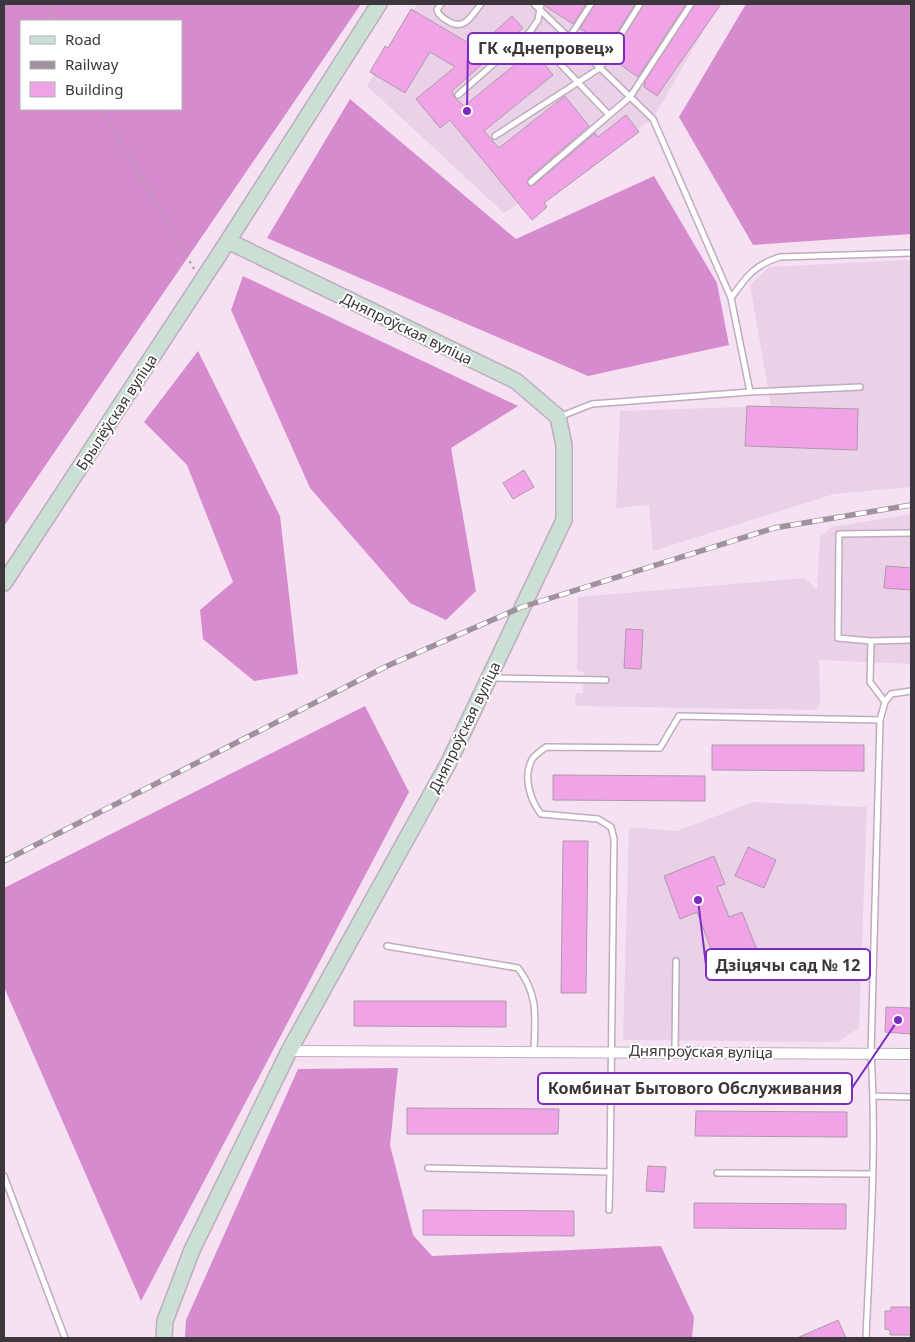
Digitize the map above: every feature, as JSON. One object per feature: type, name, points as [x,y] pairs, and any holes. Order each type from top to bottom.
[{"type":"street","points":[[228,241],[379,4]]},
{"type":"street","name":"Брылёўская вуліца","points":[[4,582],[228,241]]},
{"type":"street","name":"Дняпроўская вуліца","points":[[228,241],[516,381],[558,417],[564,445],[564,520],[449,762],[289,1050],[611,1050],[911,1054]]},
{"type":"street","points":[[164,1338],[165,1320],[192,1250],[289,1050]]},
{"type":"lane","points":[[441,4],[437,10],[439,15],[453,25],[459,26],[465,24],[481,4]]},
{"type":"lane","points":[[570,38],[591,4]]},
{"type":"lane","points":[[495,136],[600,68],[640,4]]},
{"type":"lane","points":[[531,182],[630,97],[690,4]]},
{"type":"lane","points":[[538,5],[653,119],[731,298],[750,392]]},
{"type":"lane","points":[[458,94],[530,32],[538,20],[538,5]]},
{"type":"lane","points":[[530,32],[609,115]]},
{"type":"lane","points":[[731,298],[746,277],[762,263],[780,257],[911,253]]},
{"type":"lane","points":[[558,417],[592,404],[750,392],[860,387]]},
{"type":"lane","points":[[911,533],[839,534],[838,638],[871,641],[911,640]]},
{"type":"lane","points":[[871,641],[870,682],[885,702]]},
{"type":"lane","points":[[489,678],[606,680]]},
{"type":"lane","points":[[866,1338],[874,1096],[871,1053],[880,720],[885,702],[892,694],[911,691]]},
{"type":"lane","points":[[609,1210],[614,839],[611,828],[598,819],[541,814],[532,803],[528,779],[533,758],[546,747],[660,748],[679,716],[880,720]]},
{"type":"lane","points":[[387,946],[518,968],[529,982],[535,1002],[534,1051]]},
{"type":"lane","points":[[675,1051],[676,961]]},
{"type":"lane","points":[[874,1096],[911,1096]]},
{"type":"lane","points":[[428,1168],[610,1172]]},
{"type":"lane","points":[[717,1172],[872,1174]]},
{"type":"lane","points":[[4,1176],[65,1338]]},
{"type":"path","points":[[47,4],[55,20]]},
{"type":"path","points":[[103,110],[201,281]]},
{"type":"shaded area","points":[[4,4],[361,4],[4,526]]},
{"type":"shaded area","points":[[417,4],[719,4],[653,119],[504,213],[367,86]]},
{"type":"shaded area","points":[[746,4],[911,4],[911,234],[753,245],[679,117]]},
{"type":"shaded area","points":[[350,99],[516,239],[654,176],[717,283],[729,345],[588,376],[267,238]]},
{"type":"shaded area","points":[[911,261],[911,487],[834,494],[653,551],[649,505],[616,508],[620,411],[771,406],[750,285],[769,267]]},
{"type":"shaded area","points":[[243,276],[518,406],[451,448],[476,591],[446,620],[410,603],[310,488],[231,310]]},
{"type":"shaded area","points":[[198,351],[280,516],[298,674],[254,681],[203,639],[200,610],[233,582],[187,465],[144,422]]},
{"type":"shaded area","points":[[911,514],[911,664],[819,660],[820,704],[815,710],[575,706],[576,693],[583,693],[584,673],[577,670],[578,597],[805,578],[817,590],[820,537],[832,527]]},
{"type":"shaded area","points":[[365,706],[409,792],[141,1301],[4,987],[4,888]]},
{"type":"shaded area","points":[[753,802],[867,807],[859,1028],[838,1042],[623,1040],[629,827],[677,831]]},
{"type":"shaded area","points":[[398,1068],[390,1145],[413,1235],[432,1256],[661,1246],[694,1317],[692,1338],[185,1338],[186,1320],[298,1069]]},
{"type":"building","points":[[545,4],[586,4],[573,24],[545,6]]},
{"type":"building","points":[[595,4],[635,4],[604,53],[581,39],[586,32],[580,29]]},
{"type":"building","points":[[644,4],[686,4],[638,77],[611,58]]},
{"type":"building","points":[[695,4],[721,4],[657,96],[644,87],[645,81]]},
{"type":"building","points":[[411,9],[477,48],[512,16],[523,28],[452,91],[454,97],[464,106],[533,50],[553,75],[484,131],[499,148],[565,96],[589,126],[528,179],[529,186],[534,185],[595,133],[598,137],[626,115],[639,132],[544,203],[547,207],[532,220],[450,120],[440,128],[416,99],[455,67],[430,52],[405,93],[370,72],[385,46],[388,48]]},
{"type":"building","points":[[747,406],[858,409],[857,450],[745,446]]},
{"type":"building","points":[[524,470],[534,487],[513,499],[503,483]]},
{"type":"building","points":[[886,566],[911,568],[911,590],[884,588]]},
{"type":"building","points":[[626,629],[643,630],[641,669],[624,668]]},
{"type":"building","points":[[712,745],[864,745],[864,771],[712,770]]},
{"type":"building","points":[[553,775],[705,776],[705,801],[553,800]]},
{"type":"building","points":[[563,841],[588,841],[586,993],[561,993]]},
{"type":"building","points":[[748,847],[776,860],[764,888],[735,876]]},
{"type":"building","points":[[714,856],[725,884],[717,887],[729,917],[742,912],[759,955],[712,974],[704,952],[711,949],[697,912],[680,919],[664,876]]},
{"type":"building","points":[[354,1001],[506,1001],[506,1027],[354,1026]]},
{"type":"building","points":[[886,1007],[911,1008],[911,1034],[885,1032]]},
{"type":"building","points":[[407,1108],[559,1109],[558,1134],[407,1134]]},
{"type":"building","points":[[696,1111],[847,1112],[847,1137],[695,1136]]},
{"type":"building","points":[[648,1166],[666,1167],[664,1192],[646,1191]]},
{"type":"building","points":[[694,1203],[846,1204],[846,1229],[694,1228]]},
{"type":"building","points":[[423,1210],[574,1211],[574,1236],[423,1235]]},
{"type":"building","points":[[891,1307],[911,1307],[911,1335],[890,1335],[890,1330],[885,1329],[885,1311],[891,1311]]},
{"type":"building","points":[[838,1320],[846,1338],[797,1338]]},
{"type":"railway","points":[[4,861],[387,666],[522,607],[774,528],[911,505]]},
{"type":"place","name":"ГК «Днепровец»","points":[[467,111]]},
{"type":"place","name":"Дзіцячы сад № 12","points":[[698,900]]},
{"type":"place","name":"Комбинат Бытового Обслуживания","points":[[898,1020]]}]
